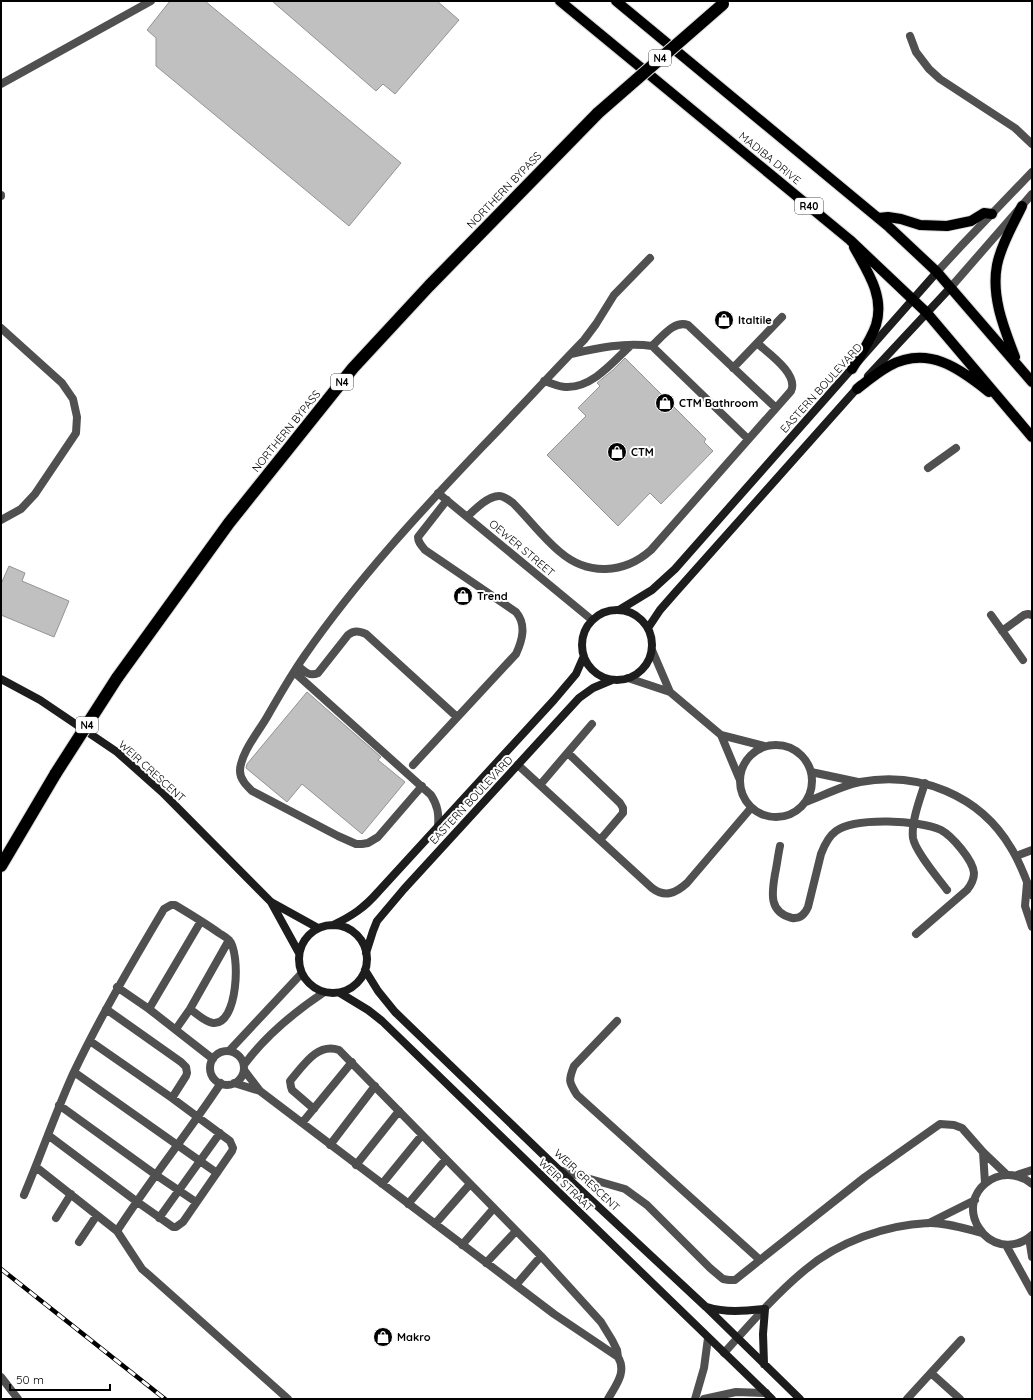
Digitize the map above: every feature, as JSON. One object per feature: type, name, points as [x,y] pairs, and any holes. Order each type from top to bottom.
[{"type":"highway","name":"NORTHERN BYPASS","points":[[1,866],[56,773],[117,678],[229,523],[353,368],[435,280],[598,113],[725,3]]},
{"type":"main road","name":"MADIBA DRIVE","points":[[560,1],[850,240],[927,313],[1004,402],[1032,437]]},
{"type":"main road","name":"MADIBA DRIVE","points":[[616,1],[878,218],[938,272],[1032,382]]},
{"type":"main road","points":[[1017,363],[1000,314],[996,297],[995,281],[997,265],[1003,246],[1022,206]]},
{"type":"main road","points":[[878,218],[888,217],[901,219],[920,225],[948,226],[971,221],[984,213],[992,214]]},
{"type":"main road","points":[[850,240],[873,283],[878,298],[879,307],[876,325],[852,369]]},
{"type":"main road","points":[[857,389],[890,366],[906,359],[924,358],[946,362],[983,386],[1004,402]]},
{"type":"street","points":[[1,84],[151,1]]},
{"type":"street","points":[[910,36],[916,52],[929,69],[940,79],[1014,128],[1032,144]]},
{"type":"street","name":"EASTERN BOULEVARD","points":[[652,650],[649,660],[642,670],[623,680],[612,680],[602,678],[594,673],[583,658],[581,648],[582,638],[586,628],[592,620],[600,614],[619,610],[652,590],[675,569],[938,272],[1032,172]]},
{"type":"street","points":[[648,628],[660,610],[674,594],[857,389],[951,287],[1032,194]]},
{"type":"street","points":[[422,786],[378,837],[368,843],[356,844],[252,791],[243,782],[241,777],[241,766],[244,756],[296,669],[327,624],[383,553],[584,340],[614,295],[650,258]]},
{"type":"street","points":[[733,368],[782,317]]},
{"type":"street","points":[[571,354],[596,349],[652,346],[676,325],[688,325],[776,408]]},
{"type":"street","points":[[1,328],[62,383],[73,399],[77,417],[76,433],[35,494],[21,509],[1,520]]},
{"type":"street","points":[[468,516],[480,505],[494,497],[499,496],[508,499],[513,503],[560,552],[576,562],[600,569],[618,568],[639,560],[651,550],[792,391],[792,380],[789,372],[757,343]]},
{"type":"street","points":[[544,381],[566,387],[580,385],[601,373],[630,346]]},
{"type":"street","points":[[652,346],[748,439]]},
{"type":"street","points":[[928,468],[956,448]]},
{"type":"street","name":"OEWER STREET","points":[[438,493],[468,516],[592,620]]},
{"type":"street","points":[[413,765],[516,654],[522,641],[522,623],[516,612],[425,550],[420,544],[418,537],[447,500]]},
{"type":"street","points":[[619,610],[630,612],[640,619],[648,628],[652,650],[670,692]]},
{"type":"street","points":[[1002,631],[1024,615],[1032,614]]},
{"type":"street","points":[[991,615],[1023,660]]},
{"type":"street","points":[[296,669],[310,674],[318,673],[348,635],[360,631],[366,634],[458,717]]},
{"type":"street","name":"EASTERN BOULEVARD","points":[[333,925],[347,918],[366,905],[554,700],[576,674],[583,658]]},
{"type":"street","points":[[296,669],[431,795],[438,808],[438,827]]},
{"type":"street","points":[[628,678],[670,692],[721,735],[764,746],[776,745],[788,747],[798,752],[806,761],[811,772],[812,784],[810,795],[803,806],[782,818],[769,818],[758,813],[748,806],[742,795],[739,783],[740,771],[746,760],[754,752],[764,746]]},
{"type":"street","name":"WEIR CRESCENT","points":[[1,679],[40,700],[117,752],[162,792],[271,902]]},
{"type":"street","name":"EASTERN BOULEVARD","points":[[366,953],[373,931],[382,914],[404,889],[579,698],[593,688],[612,680]]},
{"type":"street","points":[[540,785],[592,724]]},
{"type":"street","points":[[721,735],[739,778]]},
{"type":"street","points":[[568,753],[623,808],[622,813],[600,840]]},
{"type":"street","points":[[518,765],[652,888],[660,893],[670,894],[676,892],[687,883],[751,808]]},
{"type":"street","points":[[811,772],[858,782]]},
{"type":"street","points":[[806,802],[858,782],[883,779],[915,781],[949,791],[962,798],[978,810],[1001,833],[1016,856],[1032,895]]},
{"type":"street","points":[[925,783],[914,822],[912,837],[916,848],[947,890]]},
{"type":"street","points":[[780,846],[772,891],[773,900],[778,910],[794,918],[801,917],[806,914],[821,854],[824,846],[836,831],[859,822],[914,822],[938,829],[947,834],[953,838],[969,860],[974,874],[971,885],[916,934]]},
{"type":"street","points":[[1016,856],[1032,850]]},
{"type":"street","points":[[1027,883],[1025,906],[1032,927]]},
{"type":"street","points":[[271,902],[318,928]]},
{"type":"street","points":[[271,902],[299,953]]},
{"type":"street","points":[[24,1195],[59,1105],[74,1072],[117,988],[164,909],[171,905],[175,905],[229,940],[234,956],[236,980],[234,996],[224,1018],[214,1023],[210,1023],[190,1009]]},
{"type":"street","points":[[149,1009],[202,922]]},
{"type":"street","points":[[333,925],[342,926],[351,930],[358,936],[364,944],[367,962],[360,980],[351,988],[340,993],[331,994],[314,988],[307,982],[301,974],[299,953],[302,943],[309,934],[318,928],[333,925]]},
{"type":"street","points":[[176,1029],[190,1009],[229,940]]},
{"type":"street","name":"WEIR CRESCENT","points":[[365,970],[381,995],[395,1012],[559,1170],[738,1337],[800,1399]]},
{"type":"street","points":[[229,1051],[301,974]]},
{"type":"street","points":[[117,988],[149,1009],[213,1059]]},
{"type":"street","points":[[234,1083],[242,1075],[244,1067],[264,1040],[301,1007],[323,992]]},
{"type":"street","name":"WEIR STRAAT","points":[[340,993],[368,1010],[382,1021],[769,1396]]},
{"type":"street","points":[[106,1009],[170,1053],[185,1066],[187,1070],[186,1076],[172,1098]]},
{"type":"street","points":[[617,1021],[574,1066],[570,1084],[577,1095],[760,1260]]},
{"type":"street","points":[[48,1135],[173,1227],[176,1227],[183,1222],[233,1148],[230,1141],[220,1133],[90,1041]]},
{"type":"street","points":[[314,1109],[292,1090],[290,1080],[313,1055],[321,1050],[334,1048],[339,1050],[352,1062],[541,1256],[601,1322],[617,1350],[618,1357]]},
{"type":"street","points":[[260,1091],[234,1083],[221,1083],[214,1078],[211,1073],[210,1067],[213,1059],[218,1053],[229,1051],[239,1055],[244,1067],[260,1091],[516,1286],[554,1314],[618,1357],[622,1363],[622,1369],[620,1377],[608,1399]]},
{"type":"street","points":[[302,1123],[352,1062]]},
{"type":"street","points":[[74,1072],[217,1173]]},
{"type":"street","points":[[117,1231],[136,1201],[198,1118],[221,1083]]},
{"type":"street","points":[[330,1145],[375,1086]]},
{"type":"street","points":[[59,1105],[196,1202]]},
{"type":"street","points":[[356,1164],[399,1111]]},
{"type":"street","points":[[559,1170],[625,1189],[647,1205],[710,1268],[723,1279],[729,1280],[735,1280],[865,1177],[940,1124],[954,1125],[962,1128],[983,1152],[1006,1174]]},
{"type":"street","points":[[159,1218],[220,1133]]},
{"type":"street","points":[[382,1184],[422,1135]]},
{"type":"street","points":[[983,1152],[985,1183]]},
{"type":"street","points":[[408,1204],[446,1159]]},
{"type":"street","points":[[36,1167],[117,1231],[142,1269],[148,1275],[288,1399]]},
{"type":"street","points":[[1017,1175],[1032,1170]]},
{"type":"street","points":[[1030,1236],[1022,1242],[1006,1244],[997,1243],[982,1233],[976,1223],[973,1212],[975,1200],[979,1190],[985,1183],[996,1177],[1006,1174],[1017,1175],[1026,1179],[1032,1184]]},
{"type":"street","points":[[435,1224],[470,1184]]},
{"type":"street","points":[[56,1218],[70,1194]]},
{"type":"street","points":[[724,1352],[764,1309],[805,1269],[835,1250],[854,1240],[876,1232],[929,1223],[975,1200]]},
{"type":"street","points":[[462,1245],[494,1208]]},
{"type":"street","points":[[79,1242],[98,1215]]},
{"type":"street","points":[[929,1223],[982,1233]]},
{"type":"street","points":[[486,1263],[516,1231]]},
{"type":"street","points":[[1030,1236],[1032,1257]]},
{"type":"street","points":[[1006,1244],[1032,1292]]},
{"type":"street","points":[[516,1286],[541,1256]]},
{"type":"street","points":[[706,1307],[716,1310],[733,1311],[764,1309]]},
{"type":"street","points":[[764,1309],[764,1364]]},
{"type":"street","points":[[695,1399],[704,1368],[708,1338]]},
{"type":"street","points":[[907,1399],[961,1340]]},
{"type":"street","points":[[931,1373],[960,1399]]},
{"type":"street","points":[[1,1377],[18,1399]]},
{"type":"street","points":[[704,1399],[736,1392],[769,1396]]},
{"type":"building","points":[[170,1],[205,1],[401,163],[349,226],[156,66],[156,38],[147,30]]},
{"type":"building","points":[[272,1],[437,1],[459,20],[395,94],[383,84],[376,91]]},
{"type":"building","points":[[625,358],[706,439],[704,442],[713,451],[661,504],[650,493],[618,526],[547,455],[586,416],[578,408],[600,386],[597,383]]},
{"type":"building","points":[[9,566],[25,573],[22,581],[69,601],[54,637],[1,615],[1,584]]},
{"type":"building","points":[[307,692],[381,757],[378,760],[405,782],[362,834],[302,784],[287,802],[246,768],[247,764]]},
{"type":"railway","points":[[1,1269],[165,1399]]},
{"type":"place","name":"Italtile","points":[[724,320]]},
{"type":"place","name":"CTM Bathroom","points":[[665,403]]},
{"type":"place","name":"CTM","points":[[617,452]]},
{"type":"place","name":"Trend","points":[[463,596]]},
{"type":"place","name":"Makro","points":[[383,1337]]}]
